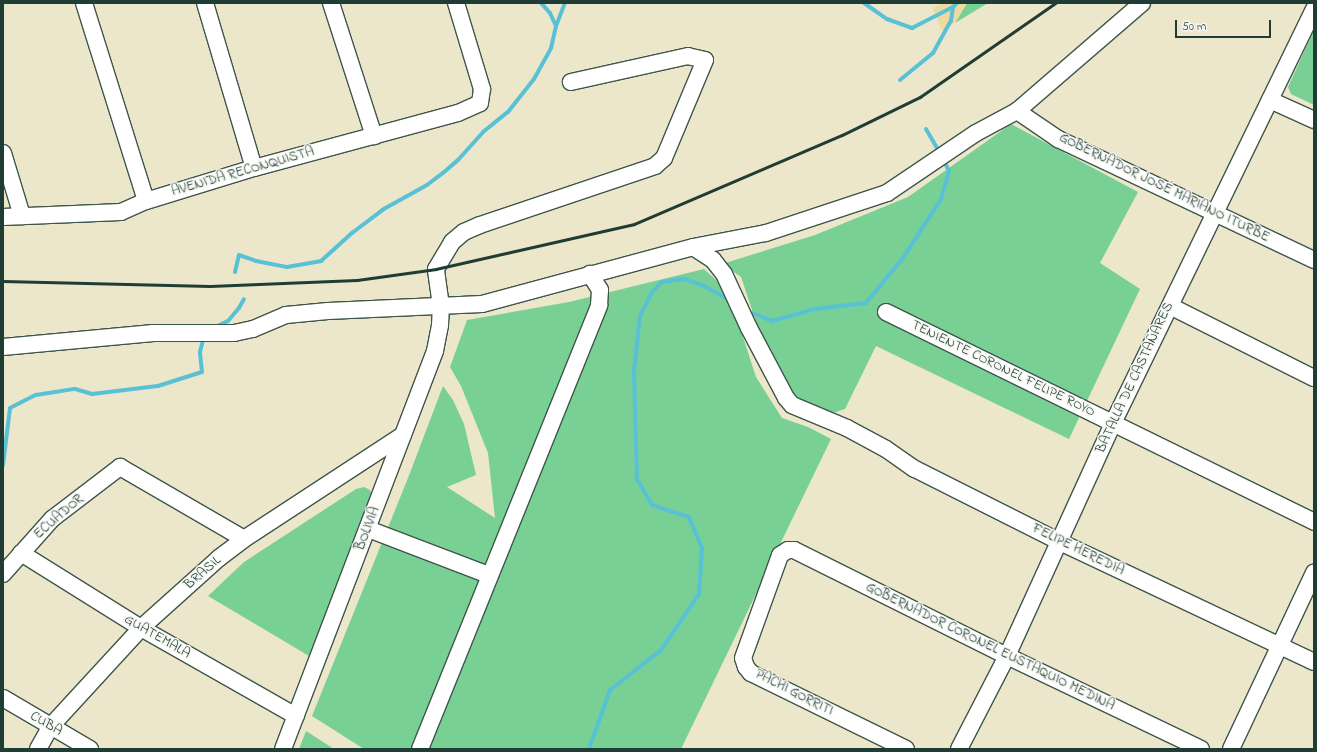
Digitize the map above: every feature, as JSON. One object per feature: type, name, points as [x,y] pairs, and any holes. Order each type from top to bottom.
[{"type":"street","points":[[84,3],[146,201]]},
{"type":"street","points":[[205,3],[254,168]]},
{"type":"street","points":[[331,3],[374,136]]},
{"type":"street","name":"AVENIDA RECONQUISTA","points":[[3,217],[121,212],[146,201],[254,168],[458,113],[480,103],[482,89],[456,3]]},
{"type":"street","points":[[3,347],[153,333],[234,333],[253,329],[286,315],[328,311],[482,304],[693,247],[766,234],[887,193],[976,133],[1017,111],[1142,3]]},
{"type":"street","name":"BATALLA DE CASTAÑARES","points":[[959,749],[1007,656],[1113,423],[1314,9]]},
{"type":"street","name":"BOLIVIA","points":[[283,749],[435,351],[440,326],[441,306],[436,269],[452,242],[464,232],[648,168],[660,162],[664,158],[705,60],[688,56],[571,82]]},
{"type":"street","points":[[1270,100],[1314,120]]},
{"type":"street","name":"GOBERNADOR JOSÉ MARIANO ITURBE","points":[[1017,111],[1058,139],[1314,260]]},
{"type":"street","points":[[3,153],[22,216]]},
{"type":"street","name":"FELIPE HEREDIA","points":[[693,247],[713,260],[724,274],[749,328],[786,398],[792,404],[847,428],[886,449],[915,469],[1060,542],[1314,662]]},
{"type":"street","points":[[420,749],[599,304],[600,290],[590,274]]},
{"type":"street","points":[[1170,306],[1314,378]]},
{"type":"street","name":"TENIENTE CORONEL FELIPE ROYO","points":[[886,312],[1314,522]]},
{"type":"street","name":"BRASIL","points":[[38,749],[51,726],[141,628],[219,558],[244,539],[403,435]]},
{"type":"street","name":"ECUADOR","points":[[3,574],[52,519],[120,467],[244,539]]},
{"type":"street","points":[[368,529],[486,574]]},
{"type":"street","name":"GOBERNADOR CORONEL EUSTAQUIO MEDINA","points":[[780,555],[788,550],[794,550],[1007,656],[1201,749]]},
{"type":"street","name":"GUATEMALA","points":[[21,553],[141,628],[296,716]]},
{"type":"street","name":"PACHI GORRITI","points":[[780,555],[743,658],[746,667],[751,672],[906,749]]},
{"type":"street","points":[[1231,749],[1314,573]]},
{"type":"street","name":"CUBA","points":[[3,698],[90,749]]},
{"type":"green space","points":[[967,3],[988,3],[955,23]]},
{"type":"green space","points":[[1314,30],[1314,105],[1291,94],[1288,87]]},
{"type":"green space","points":[[1011,124],[1138,192],[1100,263],[1140,289],[1069,439],[876,346],[845,409],[833,413],[792,405],[769,360],[741,277],[722,264],[815,235],[908,197]]},
{"type":"green space","points":[[704,269],[728,291],[756,377],[782,418],[808,427],[831,439],[681,749],[364,749],[312,716],[408,478],[443,386],[453,400],[464,424],[476,475],[447,487],[495,518],[488,453],[461,386],[450,367],[467,320],[569,302]]},
{"type":"green space","points":[[364,487],[370,490],[373,498],[309,656],[208,596],[244,562],[356,489]]},
{"type":"green space","points":[[306,731],[334,749],[299,749]]},
{"type":"sand","points":[[943,3],[967,3],[955,23],[942,31],[933,8]]},
{"type":"waterway","points":[[235,272],[239,255],[256,261],[287,267],[321,261],[352,233],[382,210],[427,185],[458,160],[483,132],[508,112],[534,79],[551,48],[556,26],[550,13],[541,3]]},
{"type":"waterway","points":[[556,26],[565,3]]},
{"type":"waterway","points":[[864,3],[887,19],[912,28],[953,7],[957,3]]},
{"type":"waterway","points":[[900,80],[933,53],[951,21],[953,7]]},
{"type":"waterway","points":[[926,129],[940,153]]},
{"type":"waterway","points":[[753,313],[772,321],[815,309],[866,303],[903,258],[941,199],[949,171],[943,159]]},
{"type":"waterway","points":[[589,749],[610,690],[661,650],[699,594],[702,548],[689,517],[652,505],[637,479],[634,371],[640,316],[652,292],[662,282],[684,279],[704,286],[729,300]]},
{"type":"waterway","points":[[215,327],[228,321],[239,308],[244,299]]},
{"type":"waterway","points":[[3,465],[10,408],[36,395],[75,389],[92,394],[158,386],[202,372],[200,352],[204,336]]},
{"type":"railway","points":[[3,281],[210,286],[357,280],[436,269],[634,224],[842,135],[920,97],[1055,3]]}]
